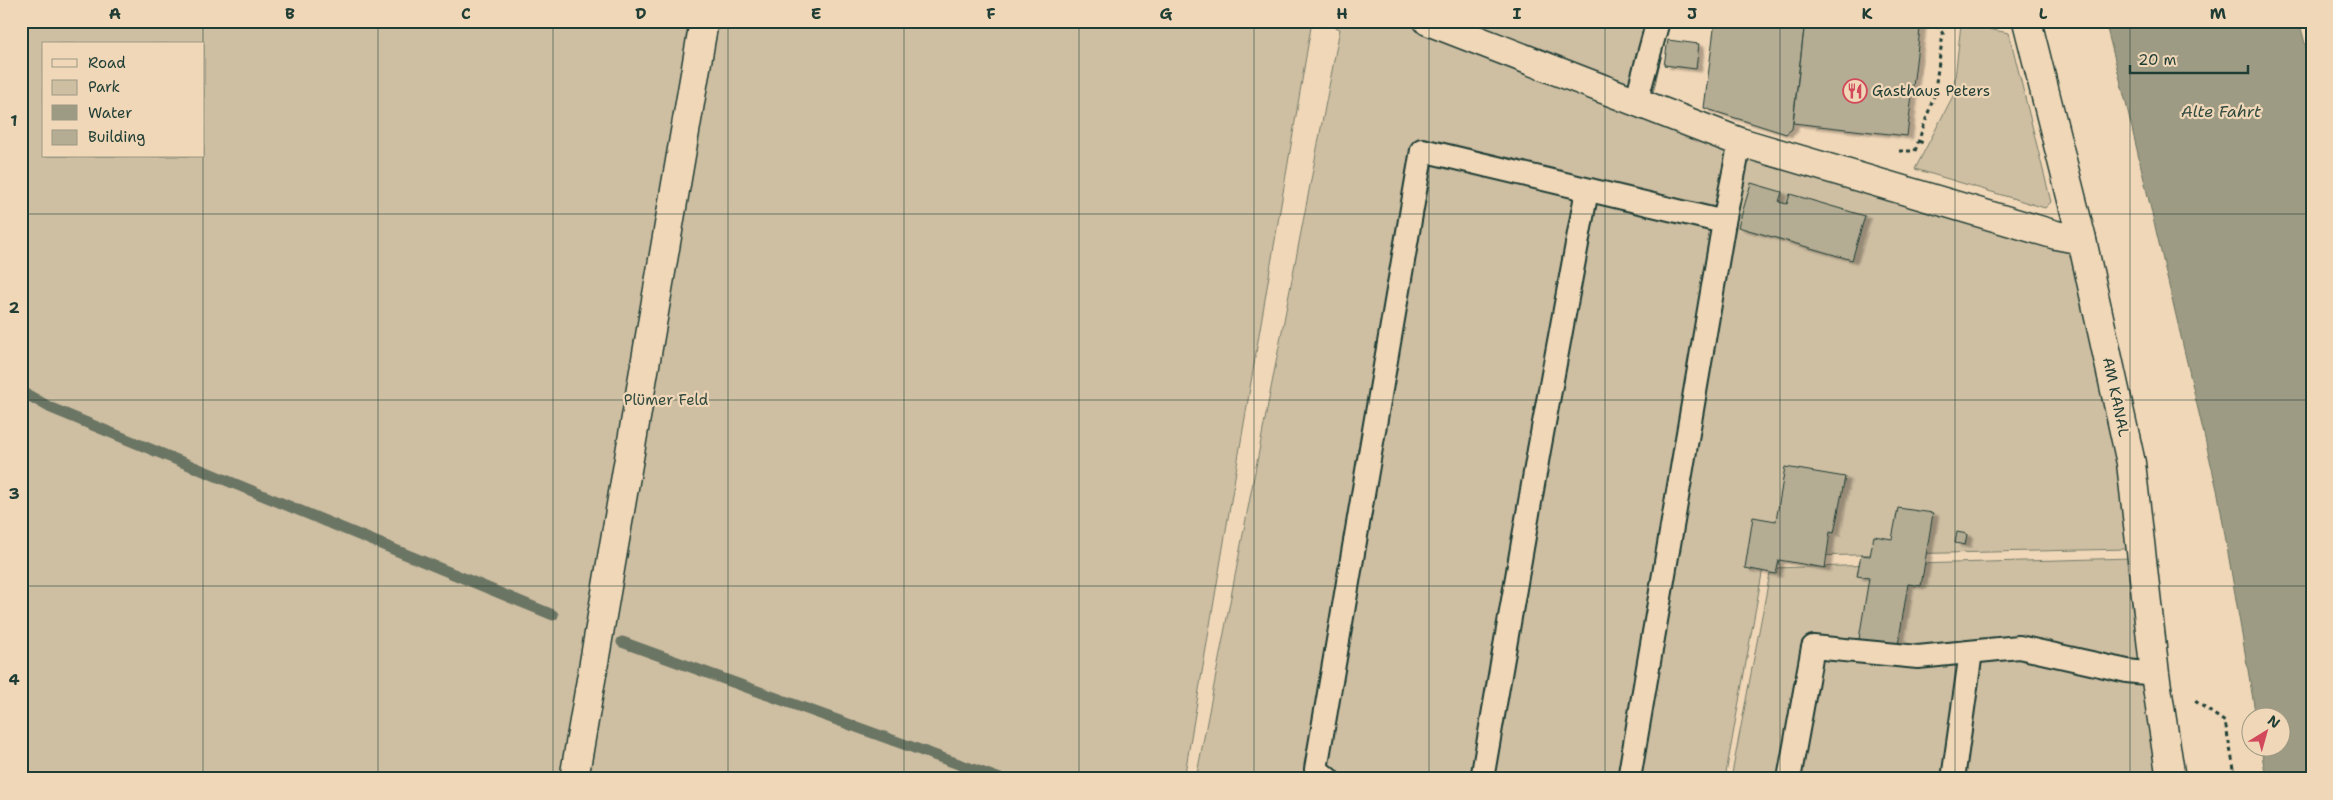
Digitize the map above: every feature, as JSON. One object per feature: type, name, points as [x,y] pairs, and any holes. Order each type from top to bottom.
[{"type":"street","points":[[574,779],[704,21]]},
{"type":"street","points":[[1428,21],[1740,142],[2056,236],[2082,240]]},
{"type":"street","name":"AM KANAL","points":[[2027,21],[2082,240],[2131,463],[2156,674],[2171,779]]},
{"type":"lane","points":[[1636,102],[1658,21]]},
{"type":"lane","points":[[1629,779],[1724,222],[1740,142]]},
{"type":"lane","points":[[1328,779],[1316,769],[1422,150],[1724,222]]},
{"type":"lane","points":[[1482,779],[1537,459],[1587,190]]},
{"type":"lane","points":[[1789,779],[1813,647],[1918,657],[2019,647],[2127,671],[2156,674]]},
{"type":"lane","points":[[1953,779],[1971,652]]},
{"type":"path","points":[[1867,179],[1881,150],[1915,151],[1934,96],[1943,34],[1935,21]]},
{"type":"path","points":[[1918,141],[1926,144]]},
{"type":"path","points":[[2156,674],[2225,722],[2236,779]]},
{"type":"green space","name":"Plümer Feld","points":[[21,21],[1312,21],[1184,779],[21,779]]},
{"type":"green space","points":[[1321,21],[1340,23],[1341,21],[1669,21],[1651,103],[2079,245],[2124,460],[2127,549],[1765,557],[1725,779],[1196,779],[1340,29]]},
{"type":"green space","points":[[1961,24],[2009,33],[2051,202],[2045,208],[1915,169],[1953,96]]},
{"type":"green space","points":[[2132,558],[2158,779],[1731,779],[1771,568]]},
{"type":"water","name":"Alte Fahrt","points":[[2105,21],[2299,21],[2312,69],[2312,779],[2266,779],[2263,758],[2290,758],[2290,708],[2254,708],[2218,494]]},
{"type":"building","points":[[1715,21],[1805,21],[1792,129],[1786,134],[1704,108]]},
{"type":"building","name":"Gasthaus Peters","points":[[1805,21],[1921,21],[1907,136],[1793,123]]},
{"type":"building","points":[[1668,40],[1699,44],[1696,69],[1664,65]]},
{"type":"building","points":[[1751,183],[1782,192],[1779,202],[1787,204],[1790,194],[1865,216],[1852,260],[1738,227]]},
{"type":"building","points":[[1785,467],[1845,477],[1834,533],[1830,532],[1825,568],[1779,560],[1776,574],[1745,568],[1753,517],[1776,521]]},
{"type":"building","points":[[1898,508],[1933,513],[1921,586],[1908,584],[1898,645],[1859,639],[1869,578],[1857,576],[1861,555],[1870,556],[1874,536],[1892,539]]},
{"type":"building","points":[[1957,532],[1967,534],[1965,545],[1955,543]]},
{"type":"waterway","points":[[21,391],[51,408],[553,615]]},
{"type":"waterway","points":[[622,642],[1000,779]]},
{"type":"place","name":"Gasthaus Peters","points":[[1855,91]]}]
